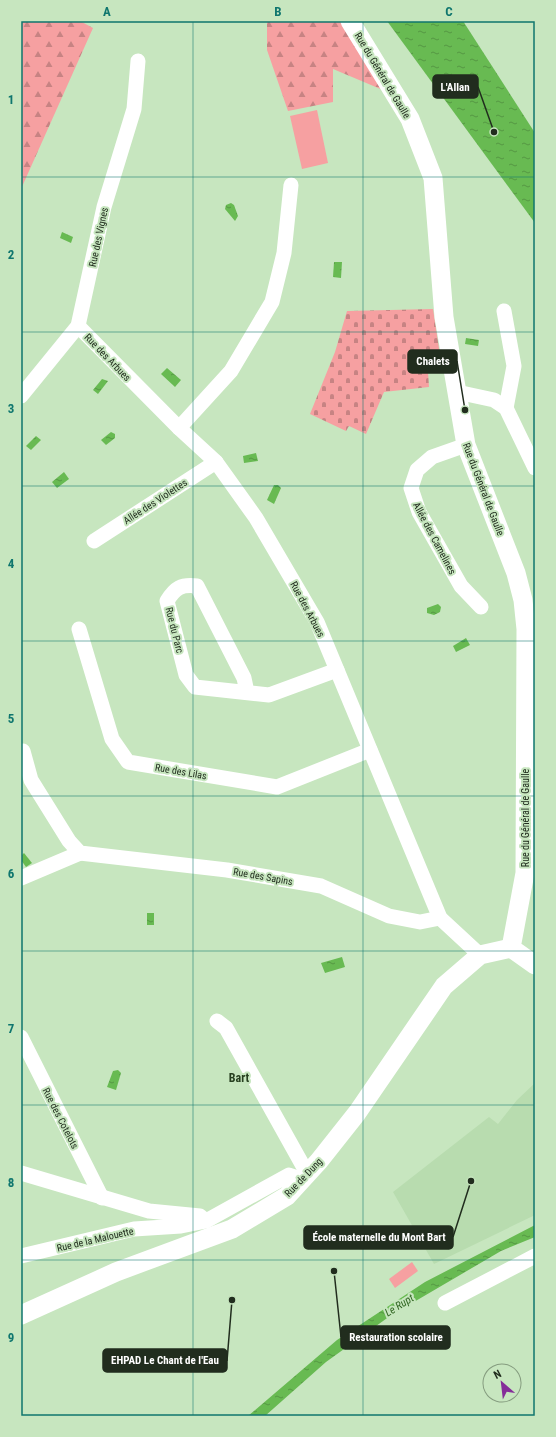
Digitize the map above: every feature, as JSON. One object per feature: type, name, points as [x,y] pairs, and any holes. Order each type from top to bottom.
[{"type":"main road","name":"Rue du Général de Gaulle","points":[[350,21],[410,119],[434,178],[444,317],[466,445],[516,572],[523,600],[526,629],[525,873],[511,948]]},
{"type":"main road","name":"Rue de Dung","points":[[21,1315],[116,1272],[232,1229],[287,1196],[304,1176],[319,1162],[357,1113],[444,986],[480,955],[511,948]]},
{"type":"main road","points":[[511,948],[535,965]]},
{"type":"street","name":"Rue des Vignes","points":[[21,396],[78,326],[104,207],[134,109],[138,61]]},
{"type":"street","points":[[179,428],[231,371],[272,302],[284,253],[290,185]]},
{"type":"street","points":[[504,311],[514,366],[506,408]]},
{"type":"street","name":"Rue des Arbues","points":[[78,326],[179,428],[216,462],[256,518],[314,616],[440,918],[480,955]]},
{"type":"street","points":[[457,392],[494,400],[506,408],[535,468]]},
{"type":"street","name":"Allée des Camelines","points":[[466,445],[432,457],[417,470],[411,488],[419,512],[461,586],[481,607]]},
{"type":"street","name":"Allée des Violettes","points":[[94,541],[216,462]]},
{"type":"street","name":"Rue du Parc","points":[[247,692],[244,678],[196,586],[185,584],[174,590],[167,601],[186,675],[195,686],[247,692],[269,694],[337,670]]},
{"type":"street","name":"Rue des Lilas","points":[[79,629],[112,738],[128,762],[277,787],[370,750]]},
{"type":"street","points":[[23,751],[32,780],[69,841],[80,853]]},
{"type":"street","name":"Rue des Sapins","points":[[21,878],[80,853],[226,870],[321,886],[389,916],[420,922],[440,918]]},
{"type":"street","points":[[217,1021],[226,1028],[304,1176]]},
{"type":"street","name":"Rue des Cotelots","points":[[21,1037],[102,1198]]},
{"type":"street","points":[[21,1172],[102,1198],[149,1211],[200,1216],[206,1221]]},
{"type":"street","name":"Rue de la Malouette","points":[[21,1256],[134,1229],[181,1226],[206,1221],[288,1176],[304,1176]]},
{"type":"street","points":[[445,1304],[535,1256]]},
{"type":"shaded area","points":[[535,1083],[535,1215],[434,1264],[393,1192],[489,1117],[498,1124],[517,1100]]},
{"type":"green space","points":[[21,21],[80,21],[93,28],[21,189]]},
{"type":"green space","points":[[267,21],[343,21],[390,93],[333,69],[333,102],[288,111],[267,50]]},
{"type":"green space","points":[[317,110],[328,163],[302,169],[290,116]]},
{"type":"green space","points":[[433,309],[440,355],[427,357],[429,387],[384,392],[366,434],[349,426],[346,431],[310,414],[335,352],[347,311]]},
{"type":"green space","points":[[412,1262],[418,1271],[395,1288],[389,1279]]},
{"type":"water","points":[[387,21],[463,21],[535,133],[535,223]]},
{"type":"water","points":[[231,203],[234,205],[238,216],[235,221],[225,209],[226,205]]},
{"type":"water","points":[[62,232],[73,237],[71,243],[60,238]]},
{"type":"water","points":[[334,262],[342,262],[341,278],[333,277]]},
{"type":"water","points":[[466,338],[479,340],[478,346],[465,344]]},
{"type":"water","points":[[167,368],[181,380],[175,387],[161,374]]},
{"type":"water","points":[[102,379],[108,381],[98,394],[93,390]]},
{"type":"water","points":[[111,432],[115,434],[115,438],[106,445],[101,440]]},
{"type":"water","points":[[36,436],[41,440],[31,450],[26,446]]},
{"type":"water","points":[[256,453],[258,461],[244,463],[243,456]]},
{"type":"water","points":[[64,472],[69,479],[57,488],[52,482]]},
{"type":"water","points":[[274,485],[278,485],[281,488],[274,504],[267,500]]},
{"type":"water","points":[[438,604],[441,607],[440,612],[434,615],[427,613],[427,608]]},
{"type":"water","points":[[466,638],[470,645],[456,652],[453,646]]},
{"type":"water","points":[[24,853],[32,863],[26,867],[21,860],[21,856]]},
{"type":"water","points":[[147,913],[154,913],[154,925],[147,925]]},
{"type":"water","points":[[342,957],[345,967],[325,973],[321,963]]},
{"type":"water","points":[[118,1070],[121,1073],[116,1090],[107,1087],[113,1071]]},
{"type":"water","name":"Le Rupt","points":[[535,1225],[535,1237],[501,1251],[390,1316],[326,1362],[265,1416],[248,1416],[337,1340],[425,1282]]},
{"type":"place","name":"L'Allan","points":[[494,132]]},
{"type":"place","name":"Chalets","points":[[465,410]]},
{"type":"place","name":"École maternelle du Mont Bart","points":[[471,1181]]},
{"type":"place","name":"Restauration scolaire","points":[[334,1271]]},
{"type":"place","name":"EHPAD Le Chant de l'Eau","points":[[232,1300]]},
{"type":"district","name":"Bart","points":[[239,1078]]}]
